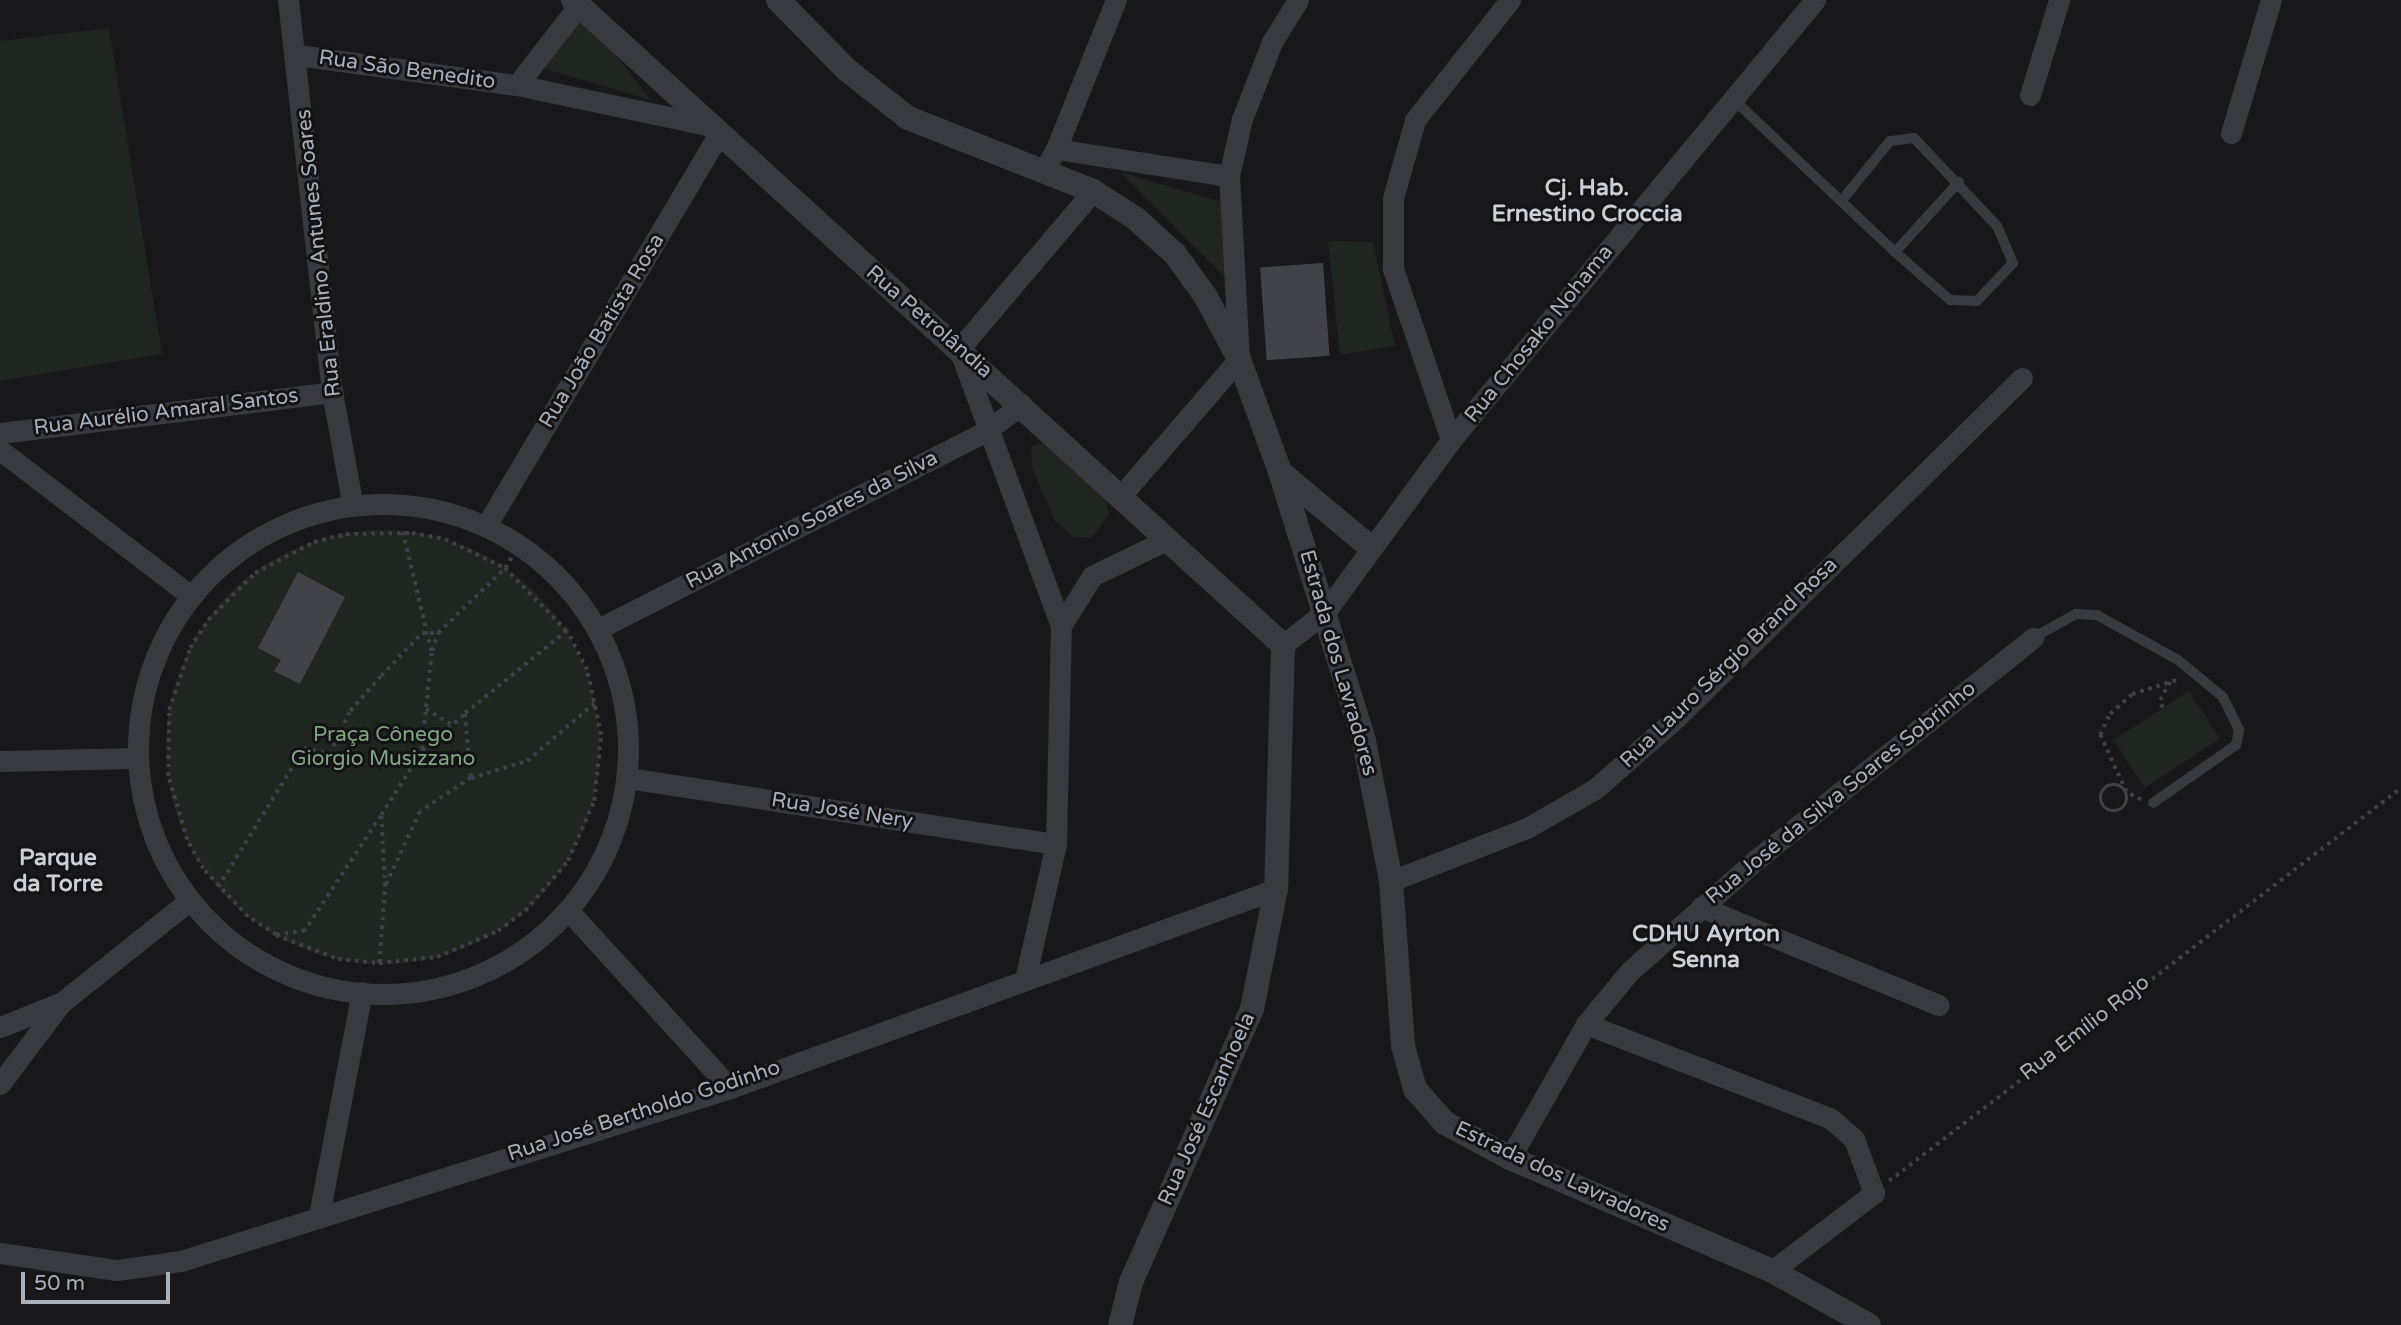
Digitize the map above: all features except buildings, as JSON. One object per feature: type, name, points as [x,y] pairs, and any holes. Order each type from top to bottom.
[{"type":"street","name":"Rua Eraldino Antunes Soares","points":[[288,0],[297,55],[332,391],[353,506]]},
{"type":"street","name":"Estrada dos Lavradores","points":[[778,0],[847,70],[908,118],[1050,160],[1175,254],[1239,359],[1326,611],[1364,741],[1391,881],[1403,1046],[1415,1089],[1445,1123],[1510,1158],[1772,1271],[1869,1325]]},
{"type":"street","points":[[1116,0],[1050,160],[1228,176]]},
{"type":"street","points":[[1119,498],[1239,359],[1228,176],[1267,55],[1298,0]]},
{"type":"street","points":[[1451,440],[1393,269],[1392,198],[1415,120],[1510,0]]},
{"type":"street","name":"Rua Chosako Nohama","points":[[1283,645],[1326,611],[1370,547],[1451,440],[1815,0]]},
{"type":"street","points":[[2030,95],[2059,0]]},
{"type":"street","points":[[2231,133],[2272,0]]},
{"type":"street","name":"Rua São Benedito","points":[[517,85],[576,2]]},
{"type":"street","name":"Rua Petrolândia","points":[[576,2],[712,130],[1022,404],[1119,498],[1283,645]]},
{"type":"street","name":"Rua São Benedito","points":[[297,55],[517,85],[712,130]]},
{"type":"street","name":"Rua João Batista Rosa","points":[[486,526],[712,130]]},
{"type":"street","points":[[1026,975],[1056,844],[1061,626],[985,432],[959,349],[1093,191]]},
{"type":"street","name":"Rua Lauro Sérgio Brand Rosa","points":[[1391,881],[1527,828],[1595,789],[1676,718],[2022,378]]},
{"type":"street","name":"Rua Aurélio Amaral Santos","points":[[0,433],[332,391]]},
{"type":"street","name":"Rua Antonio Soares da Silva","points":[[598,629],[985,432],[1022,404]]},
{"type":"street","points":[[0,450],[191,596]]},
{"type":"street","points":[[1279,469],[1320,511],[1370,547]]},
{"type":"street","points":[[353,506],[443,512],[486,526],[519,545],[576,597],[598,629],[627,716],[628,778],[608,849],[568,910],[519,953],[470,977],[427,989],[362,992],[289,974],[252,956],[190,900],[152,833],[138,758],[146,684],[191,596],[231,556],[268,533],[353,506]]},
{"type":"street","points":[[1061,626],[1092,576],[1166,540]]},
{"type":"street","name":"Rua José da Silva Soares Sobrinho","points":[[1510,1158],[1586,1024],[1630,971],[1701,906],[2033,638]]},
{"type":"street","name":"Rua José Escanhoela","points":[[1120,1325],[1131,1282],[1252,1009],[1276,888],[1283,645]]},
{"type":"street","points":[[0,761],[138,758]]},
{"type":"street","name":"Rua José Nery","points":[[628,778],[1056,844]]},
{"type":"street","name":"Rua José Bertholdo Godinho","points":[[0,1253],[117,1270],[181,1261],[319,1215],[730,1088],[1026,975],[1276,888]]},
{"type":"street","points":[[0,1084],[61,1003],[190,900]]},
{"type":"street","points":[[1701,906],[1939,1005]]},
{"type":"street","points":[[568,910],[730,1088]]},
{"type":"street","points":[[319,1215],[362,992]]},
{"type":"street","points":[[0,1027],[61,1003]]},
{"type":"street","points":[[1586,1024],[1830,1118],[1854,1139],[1874,1193],[1772,1271]]},
{"type":"lane","points":[[1733,99],[1895,252],[1950,300],[1977,301],[2012,263],[2013,252],[1958,182],[1926,146],[1903,136],[1890,141],[1842,200]]},
{"type":"lane","points":[[1895,252],[1958,182]]},
{"type":"lane","points":[[2033,638],[2076,614],[2097,615],[2178,660],[2223,697],[2239,730],[2236,746],[2153,799]]},
{"type":"path","points":[[403,532],[422,633],[432,653]]},
{"type":"path","points":[[403,532],[445,540],[505,568],[567,631],[596,702],[601,735],[594,801],[552,883],[525,911],[469,946],[379,963],[338,959],[276,935],[218,887],[187,840],[168,776],[169,710],[190,648],[229,594],[283,555],[346,534],[403,532]]},
{"type":"path","points":[[422,751],[432,653],[438,633],[505,568],[519,545]]},
{"type":"path","points":[[276,935],[305,930],[422,751],[567,631]]},
{"type":"path","points":[[218,887],[304,748],[330,754],[350,711],[422,633],[438,633]]},
{"type":"path","points":[[2153,799],[2141,800],[2126,792],[2106,787],[2101,803],[2119,811],[2126,792],[2100,735],[2110,714],[2133,694],[2186,678],[2174,670]]},
{"type":"path","points":[[2162,708],[2160,700],[2171,681]]},
{"type":"path","points":[[385,887],[420,812],[471,778],[527,761],[596,702]]},
{"type":"path","points":[[426,709],[452,724]]},
{"type":"path","points":[[465,714],[471,778]]},
{"type":"path","name":"Rua Emílio Rojo","points":[[1874,1193],[2401,788]]},
{"type":"path","points":[[379,963],[385,887],[381,816]]},
{"type":"green space","points":[[581,10],[651,100],[535,66]]},
{"type":"green space","points":[[109,28],[162,354],[0,381],[0,41]]},
{"type":"green space","points":[[1120,172],[1221,202],[1230,283]]},
{"type":"green space","points":[[1328,241],[1373,242],[1395,346],[1340,355]]},
{"type":"green space","points":[[1037,444],[1056,444],[1105,497],[1109,515],[1091,538],[1073,537],[1055,521],[1032,468],[1031,447]]},
{"type":"green space","name":"Praça Cônego Giorgio Musizzano","points":[[383,530],[425,535],[466,547],[503,567],[536,594],[563,627],[583,664],[595,705],[600,747],[595,789],[583,830],[563,867],[536,900],[503,927],[466,947],[425,959],[383,964],[341,959],[300,947],[263,927],[230,900],[203,867],[183,830],[171,789],[166,747],[171,705],[183,664],[203,627],[230,594],[263,567],[300,547],[341,535]]},
{"type":"green space","points":[[2189,691],[2220,739],[2145,788],[2114,740]]},
{"type":"district","name":"Cj. Hab. Ernestino Croccia","points":[[1587,201]]},
{"type":"district","name":"Parque da Torre","points":[[58,871]]},
{"type":"district","name":"CDHU Ayrton Senna","points":[[1706,947]]}]
